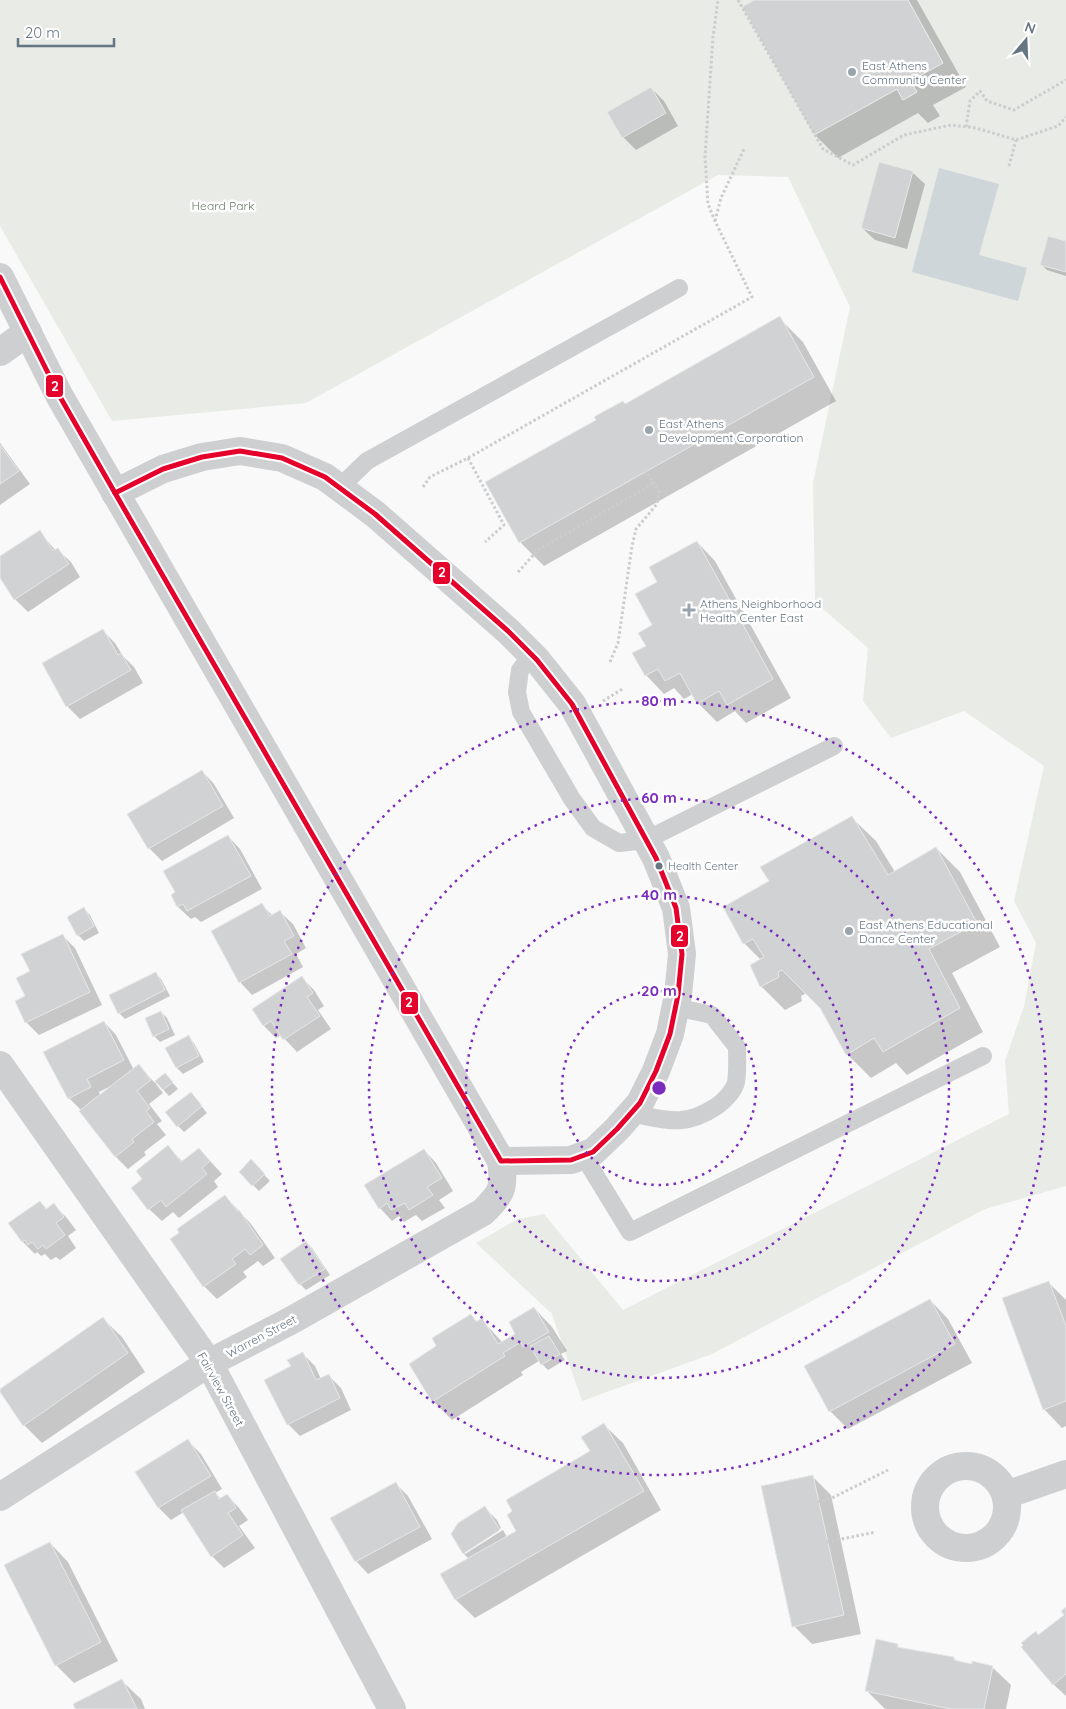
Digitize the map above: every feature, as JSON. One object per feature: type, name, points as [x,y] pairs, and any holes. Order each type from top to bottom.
[{"type":"street","points":[[0,276],[59,395],[502,1161],[571,1160],[593,1152],[617,1130],[640,1103],[656,1071],[670,1034],[682,954],[676,908],[656,858],[572,704],[532,655],[508,631],[375,514],[325,478],[282,458],[240,451],[202,457],[162,469],[116,493]]},
{"type":"street","points":[[0,352],[28,332]]},
{"type":"street","name":"Fairview Street","points":[[0,1065],[208,1363],[392,1709]]},
{"type":"street","name":"Warren Street","points":[[0,1497],[208,1363],[292,1320],[483,1212],[498,1196],[504,1180],[502,1161]]},
{"type":"street","points":[[1006,1495],[1066,1474]]},
{"type":"lane","points":[[339,488],[367,461],[679,288]]},
{"type":"lane","points":[[532,655],[520,670],[517,692],[521,712],[572,799],[593,828],[619,843],[646,840],[834,746]]},
{"type":"lane","points":[[631,1113],[668,1120],[690,1120],[707,1113],[723,1102],[736,1084],[737,1047],[712,1015],[675,1007]]},
{"type":"lane","points":[[583,1155],[630,1232],[983,1056]]},
{"type":"path","points":[[716,13],[718,0]]},
{"type":"path","points":[[738,0],[823,149],[853,165],[904,135],[951,125],[976,128],[1016,140],[1058,126],[1066,117]]},
{"type":"path","points":[[966,127],[970,101],[980,91],[987,101],[1014,110],[1066,80]]},
{"type":"path","points":[[1009,166],[1016,140]]},
{"type":"path","points":[[714,221],[721,198],[744,147]]},
{"type":"path","points":[[468,458],[504,525],[485,542]]},
{"type":"path","points":[[610,662],[618,643],[636,529],[657,504],[658,492],[646,471]]},
{"type":"path","points":[[518,572],[538,550],[654,483]]},
{"type":"path","points":[[602,702],[624,688]]},
{"type":"path","points":[[818,1502],[830,1499],[888,1470]]},
{"type":"path","points":[[827,1542],[876,1532]]},
{"type":"green space","name":"Heard Park","points":[[0,0],[1066,0],[1066,1186],[985,1209],[712,1354],[582,1401],[552,1314],[476,1243],[518,1219],[544,1214],[623,1310],[1009,1114],[1005,1061],[1024,1006],[1036,943],[1014,901],[1044,766],[964,711],[891,738],[863,701],[868,648],[815,602],[813,483],[850,307],[788,177],[718,175],[306,403],[112,421],[0,226]]},
{"type":"shaded area","points":[[939,168],[999,184],[979,255],[1027,268],[1018,301],[912,272]]},
{"type":"building","name":"East Athens Community Center","points":[[754,0],[908,0],[943,63],[910,81],[917,92],[903,100],[897,89],[814,135],[742,7]]},
{"type":"building","name":"East Athens Community Center","points":[[754,0],[908,0],[943,63],[910,81],[917,92],[903,100],[897,89],[814,135],[742,7]]},
{"type":"building","points":[[651,87],[666,113],[622,138],[607,112]]},
{"type":"building","points":[[879,162],[913,171],[895,238],[861,228]]},
{"type":"building","points":[[1048,236],[1066,241],[1066,272],[1040,265]]},
{"type":"building","points":[[780,316],[814,377],[519,543],[485,482],[596,420],[594,417],[599,414],[623,401],[625,404]]},
{"type":"building","points":[[0,445],[19,471],[0,484]]},
{"type":"building","points":[[40,530],[53,551],[58,548],[69,564],[14,600],[0,578],[0,556]]},
{"type":"building","name":"Athens Neighborhood Health Center East","points":[[697,541],[773,679],[727,705],[719,691],[697,704],[680,673],[665,681],[658,669],[645,676],[632,653],[646,646],[638,633],[652,625],[635,594],[657,582],[649,567]]},
{"type":"building","points":[[103,629],[118,655],[121,653],[131,670],[66,707],[42,663]]},
{"type":"building","points":[[202,770],[223,806],[148,849],[127,814]]},
{"type":"building","name":"East Athens Educational Dance Center","points":[[852,816],[888,875],[936,847],[977,923],[929,949],[960,1008],[883,1052],[874,1038],[846,1055],[820,1008],[782,970],[778,972],[779,977],[760,987],[750,965],[764,957],[753,939],[743,944],[723,907],[769,881],[760,867]]},
{"type":"building","points":[[228,835],[251,876],[187,911],[183,904],[177,907],[171,895],[175,892],[163,871]]},
{"type":"building","points":[[262,903],[270,916],[280,910],[294,936],[284,941],[292,954],[239,983],[211,931]]},
{"type":"building","points":[[84,907],[94,926],[77,936],[67,917]]},
{"type":"building","points":[[63,934],[90,992],[25,1023],[15,1001],[25,996],[16,978],[30,971],[21,954]]},
{"type":"building","points":[[156,972],[165,990],[118,1014],[109,995]]},
{"type":"building","points":[[302,976],[313,993],[307,997],[320,1016],[283,1040],[271,1021],[263,1026],[252,1009]]},
{"type":"building","points":[[161,1011],[169,1029],[153,1037],[145,1018]]},
{"type":"building","points":[[104,1021],[124,1060],[87,1079],[91,1087],[68,1099],[43,1052]]},
{"type":"building","points":[[189,1035],[199,1056],[176,1068],[165,1048]]},
{"type":"building","points":[[139,1064],[151,1080],[137,1091],[150,1108],[146,1111],[154,1122],[132,1139],[134,1142],[115,1157],[79,1111]]},
{"type":"building","points":[[165,1073],[173,1082],[163,1090],[155,1081]]},
{"type":"building","points":[[191,1092],[202,1106],[177,1127],[165,1112]]},
{"type":"building","points":[[168,1145],[181,1162],[199,1148],[210,1161],[202,1168],[207,1174],[166,1207],[161,1200],[148,1210],[131,1188],[142,1179],[136,1171]]},
{"type":"building","points":[[424,1149],[442,1178],[427,1187],[433,1195],[409,1210],[405,1203],[391,1210],[387,1203],[379,1209],[364,1185]]},
{"type":"building","points":[[251,1159],[265,1174],[252,1186],[239,1172]]},
{"type":"building","points":[[225,1195],[237,1211],[239,1210],[263,1245],[250,1255],[245,1249],[232,1259],[236,1264],[203,1287],[170,1239],[179,1233],[177,1229]]},
{"type":"building","points":[[40,1201],[46,1209],[54,1203],[64,1217],[56,1223],[65,1235],[46,1249],[43,1245],[38,1249],[32,1242],[28,1245],[25,1240],[22,1242],[8,1223]]},
{"type":"building","points":[[306,1241],[325,1269],[299,1285],[280,1259]]},
{"type":"building","points":[[1049,1281],[1066,1326],[1066,1401],[1043,1410],[1002,1298]]},
{"type":"building","points":[[930,1299],[955,1344],[829,1412],[804,1366]]},
{"type":"building","points":[[534,1307],[549,1332],[523,1347],[521,1342],[503,1353],[505,1356],[432,1402],[409,1364],[436,1346],[432,1338],[471,1314],[476,1322],[482,1318],[498,1344],[515,1334],[509,1322]]},
{"type":"building","points":[[103,1317],[128,1353],[23,1426],[0,1392],[0,1389]]},
{"type":"building","points":[[549,1336],[560,1354],[541,1365],[530,1346]]},
{"type":"building","points":[[303,1352],[316,1380],[329,1374],[340,1398],[287,1425],[264,1380],[291,1366],[287,1360]]},
{"type":"building","points":[[604,1423],[644,1491],[455,1600],[440,1574],[516,1531],[507,1515],[512,1511],[506,1500],[590,1451],[581,1437]]},
{"type":"building","points":[[188,1439],[211,1476],[158,1508],[135,1472]]},
{"type":"building","points":[[813,1475],[844,1615],[792,1627],[761,1486]]},
{"type":"building","points":[[396,1482],[420,1527],[355,1562],[330,1518]]},
{"type":"building","points":[[215,1491],[219,1499],[227,1494],[233,1502],[236,1508],[228,1513],[243,1535],[211,1557],[181,1510]]},
{"type":"building","points":[[485,1506],[500,1530],[463,1554],[451,1534],[458,1523]]},
{"type":"building","points":[[50,1542],[101,1642],[55,1666],[4,1565]]},
{"type":"building","points":[[1066,1607],[1066,1674],[1053,1685],[1021,1647],[1023,1645],[1021,1643],[1036,1631],[1038,1635],[1064,1615],[1061,1611]]},
{"type":"building","points":[[876,1639],[898,1644],[897,1647],[954,1657],[954,1660],[972,1664],[972,1661],[993,1666],[984,1709],[951,1709],[865,1691]]},
{"type":"building","points":[[122,1679],[137,1709],[75,1709],[73,1704]]},
{"type":"transit line","name":"2","points":[[0,277],[59,395],[115,493]]},
{"type":"transit line","name":"2","points":[[240,451],[282,458],[325,477],[375,514],[508,631],[537,660],[572,704],[656,858],[676,908],[682,954],[678,995],[670,1034],[656,1071],[640,1103],[593,1152],[571,1160],[501,1161],[115,493],[163,469],[202,457],[240,451]]},
{"type":"place","name":"East Athens Community Center","points":[[852,72]]},
{"type":"place","name":"East Athens Development Corporation","points":[[649,430]]},
{"type":"place","name":"Athens Neighborhood Health Center East","points":[[689,610]]},
{"type":"place","name":"Health Center","points":[[659,866]]},
{"type":"place","name":"East Athens Educational Dance Center","points":[[849,931]]}]
